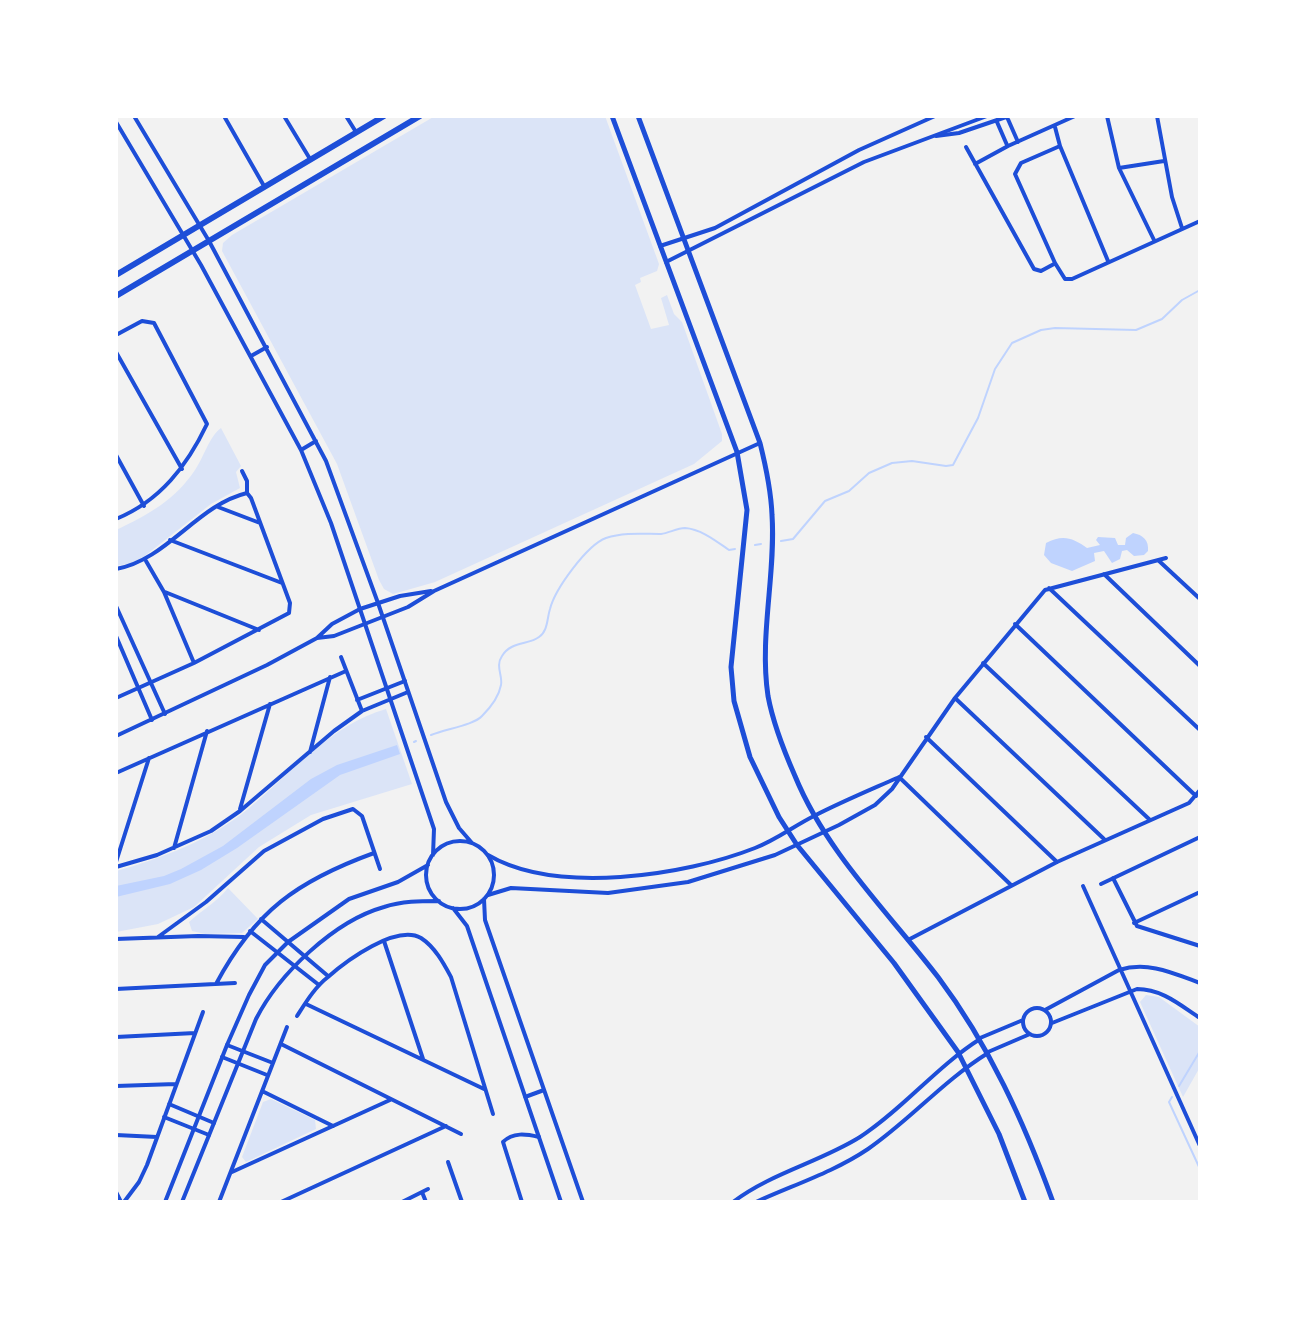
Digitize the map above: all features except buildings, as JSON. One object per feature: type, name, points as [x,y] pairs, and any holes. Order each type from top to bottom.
[{"type":"main road","points":[[117,273],[384,116]]},
{"type":"main road","points":[[116,296],[420,116]]},
{"type":"main road","points":[[612,116],[737,452],[747,510],[731,667],[734,701],[750,757],[779,817],[797,845],[894,963],[958,1052],[999,1134],[1025,1202]]},
{"type":"main road","points":[[638,116],[760,443],[768,476],[772,517],[767,602],[768,694],[789,761],[813,816],[824,832],[938,977],[980,1038],[1053,1202]]},
{"type":"street","points":[[134,116],[209,241],[317,441],[378,603],[446,802],[459,828],[472,843],[488,855],[522,871],[580,879],[667,870],[755,848],[813,816],[899,777]]},
{"type":"street","points":[[224,116],[264,186]]},
{"type":"street","points":[[284,116],[310,159]]},
{"type":"street","points":[[346,116],[356,132]]},
{"type":"street","points":[[660,246],[715,228],[859,150],[935,116]]},
{"type":"street","points":[[666,262],[719,238],[864,162],[987,116]]},
{"type":"street","points":[[934,135],[948,136],[1008,116],[1018,142]]},
{"type":"street","points":[[975,164],[1075,116]]},
{"type":"street","points":[[1107,116],[1119,168],[1154,240]]},
{"type":"street","points":[[1157,116],[1164,161],[1182,228]]},
{"type":"street","points":[[116,122],[193,251],[301,450],[331,523],[434,829],[433,855],[427,876],[429,887],[439,901]]},
{"type":"street","points":[[997,122],[1008,146]]},
{"type":"street","points":[[1055,127],[1108,261]]},
{"type":"street","points":[[1060,146],[1021,163],[1015,174],[1065,279],[1072,279],[1200,221]]},
{"type":"street","points":[[966,147],[1034,269],[1041,271],[1055,263]]},
{"type":"street","points":[[859,150],[864,162]]},
{"type":"street","points":[[1119,168],[1164,161]]},
{"type":"street","points":[[715,228],[719,238]]},
{"type":"street","points":[[116,335],[142,321],[158,326],[207,424],[182,469],[163,490],[144,506],[116,519]]},
{"type":"street","points":[[251,356],[267,347]]},
{"type":"street","points":[[116,352],[182,469]]},
{"type":"street","points":[[301,450],[317,441]]},
{"type":"street","points":[[317,638],[334,636],[416,603],[434,591],[760,443]]},
{"type":"street","points":[[116,455],[144,506]]},
{"type":"street","points":[[116,698],[194,663],[286,616],[291,610],[247,493],[247,481],[242,471]]},
{"type":"street","points":[[116,569],[146,560],[218,507],[247,493]]},
{"type":"street","points":[[218,507],[260,523]]},
{"type":"street","points":[[170,540],[282,583]]},
{"type":"street","points":[[453,908],[467,908],[511,888],[580,893],[637,890],[688,882],[742,867],[824,832],[882,800],[955,698],[1047,589],[1166,558]]},
{"type":"street","points":[[146,560],[164,592],[194,663]]},
{"type":"street","points":[[1158,560],[1200,599]]},
{"type":"street","points":[[1104,574],[1200,666]]},
{"type":"street","points":[[1047,589],[1200,730]]},
{"type":"street","points":[[116,736],[317,638],[332,624],[360,609],[410,594],[434,591]]},
{"type":"street","points":[[164,592],[259,630]]},
{"type":"street","points":[[116,606],[165,714]]},
{"type":"street","points":[[1015,624],[1196,796]]},
{"type":"street","points":[[116,636],[152,720]]},
{"type":"street","points":[[341,657],[362,711]]},
{"type":"street","points":[[983,663],[1150,820]]},
{"type":"street","points":[[116,773],[346,671]]},
{"type":"street","points":[[310,752],[330,677]]},
{"type":"street","points":[[357,700],[405,681]]},
{"type":"street","points":[[116,865],[174,849],[211,831],[362,711],[408,692]]},
{"type":"street","points":[[955,698],[1104,839]]},
{"type":"street","points":[[240,811],[270,704]]},
{"type":"street","points":[[174,849],[207,731]]},
{"type":"street","points":[[926,737],[1057,862]]},
{"type":"street","points":[[116,865],[149,758]]},
{"type":"street","points":[[899,777],[1011,885]]},
{"type":"street","points":[[908,940],[1104,839],[1189,803],[1200,790]]},
{"type":"street","points":[[158,937],[206,902],[264,851],[323,819],[357,809],[380,869]]},
{"type":"street","points":[[1101,884],[1200,837]]},
{"type":"street","points":[[433,855],[451,842],[472,843]]},
{"type":"street","points":[[216,984],[244,937],[261,919],[304,884],[374,853]]},
{"type":"street","points":[[488,855],[494,875],[486,897],[485,920],[583,1202]]},
{"type":"street","points":[[165,1202],[255,982],[278,951],[349,899],[398,882],[428,865]]},
{"type":"street","points":[[1113,878],[1134,923],[1150,932],[1200,946]]},
{"type":"street","points":[[580,879],[580,893]]},
{"type":"street","points":[[1083,886],[1200,1146]]},
{"type":"street","points":[[1134,923],[1200,892]]},
{"type":"street","points":[[182,1202],[264,1003],[306,956],[347,924],[369,912],[409,901],[439,901],[453,908],[467,926],[561,1202]]},
{"type":"street","points":[[261,919],[328,976]]},
{"type":"street","points":[[250,931],[319,985]]},
{"type":"street","points":[[297,1016],[328,976],[368,948],[403,934],[420,938],[434,950],[451,977],[493,1114]]},
{"type":"street","points":[[116,939],[244,937]]},
{"type":"street","points":[[384,941],[423,1059]]},
{"type":"street","points":[[733,1202],[758,1186],[862,1135],[958,1052],[980,1038],[1023,1020],[1031,1009],[1045,1010],[1119,970],[1152,966],[1200,983]]},
{"type":"street","points":[[116,989],[235,983]]},
{"type":"street","points":[[756,1202],[862,1153],[988,1052],[1030,1034],[1044,1035],[1052,1023],[1129,991],[1146,989],[1159,993],[1200,1018]]},
{"type":"street","points":[[305,1004],[484,1089]]},
{"type":"street","points":[[1045,1010],[1052,1023]]},
{"type":"street","points":[[116,1192],[122,1202],[139,1182],[203,1012]]},
{"type":"street","points":[[1023,1020],[1030,1034]]},
{"type":"street","points":[[219,1202],[287,1027]]},
{"type":"street","points":[[116,1037],[195,1033]]},
{"type":"street","points":[[281,1044],[461,1134]]},
{"type":"street","points":[[227,1045],[273,1063]]},
{"type":"street","points":[[222,1057],[267,1075]]},
{"type":"street","points":[[116,1086],[176,1084]]},
{"type":"street","points":[[525,1097],[544,1090]]},
{"type":"street","points":[[262,1091],[333,1126]]},
{"type":"street","points":[[232,1172],[391,1099]]},
{"type":"street","points":[[169,1104],[214,1123]]},
{"type":"street","points":[[164,1117],[209,1135]]},
{"type":"street","points":[[281,1202],[446,1126]]},
{"type":"street","points":[[522,1202],[503,1142],[509,1136],[527,1134],[539,1137]]},
{"type":"street","points":[[116,1135],[157,1137]]},
{"type":"street","points":[[448,1162],[462,1202]]},
{"type":"street","points":[[402,1202],[425,1191],[426,1202]]},
{"type":"shaded area","points":[[435,116],[605,116],[659,264],[657,271],[640,278],[641,282],[635,285],[651,329],[669,325],[661,298],[667,295],[674,314],[682,322],[722,441],[694,464],[435,582],[393,594],[384,589],[379,580],[337,464],[222,251],[223,243],[232,235]]},
{"type":"shaded area","points":[[221,428],[241,466],[236,472],[240,488],[211,504],[137,562],[116,566],[116,530],[150,512],[179,490]]},
{"type":"shaded area","points":[[386,709],[412,784],[311,815],[259,847],[194,907],[158,924],[116,932],[116,871],[168,854],[218,830],[248,809],[330,738],[366,716]]},
{"type":"shaded area","points":[[228,888],[258,919],[242,933],[205,934],[192,931],[189,922]]},
{"type":"shaded area","points":[[1146,995],[1159,997],[1200,1027],[1200,1067],[1183,1097],[1140,1002]]},
{"type":"shaded area","points":[[271,1099],[315,1120],[316,1129],[246,1162],[242,1157],[263,1102]]},
{"type":"water","points":[[1133,533],[1146,541],[1148,551],[1144,555],[1134,556],[1127,550],[1122,551],[1120,559],[1112,563],[1104,551],[1094,553],[1095,561],[1072,571],[1051,563],[1044,555],[1046,543],[1058,539],[1072,540],[1087,548],[1100,545],[1096,540],[1098,537],[1115,538],[1118,545],[1125,545],[1126,538]]},
{"type":"water","points":[[397,745],[400,754],[340,775],[201,870],[170,884],[116,897],[116,886],[164,876],[223,846],[311,779],[337,765]]},
{"type":"waterway","points":[[781,541],[793,539],[825,501],[849,491],[869,473],[892,463],[912,461],[953,465],[978,418],[995,369],[1012,343],[1041,330],[1055,328],[1136,330],[1162,319],[1182,300],[1200,290]]},
{"type":"waterway","points":[[431,735],[473,722],[485,713],[500,689],[499,663],[502,656],[510,648],[542,634],[558,590],[581,558],[598,542],[620,535],[661,534],[685,528],[703,533],[729,550],[735,549]]},
{"type":"waterway","points":[[755,545],[761,544]]},
{"type":"waterway","points":[[1179,1086],[1200,1051]]},
{"type":"waterway","points":[[1172,1097],[1169,1102],[1200,1169]]}]
